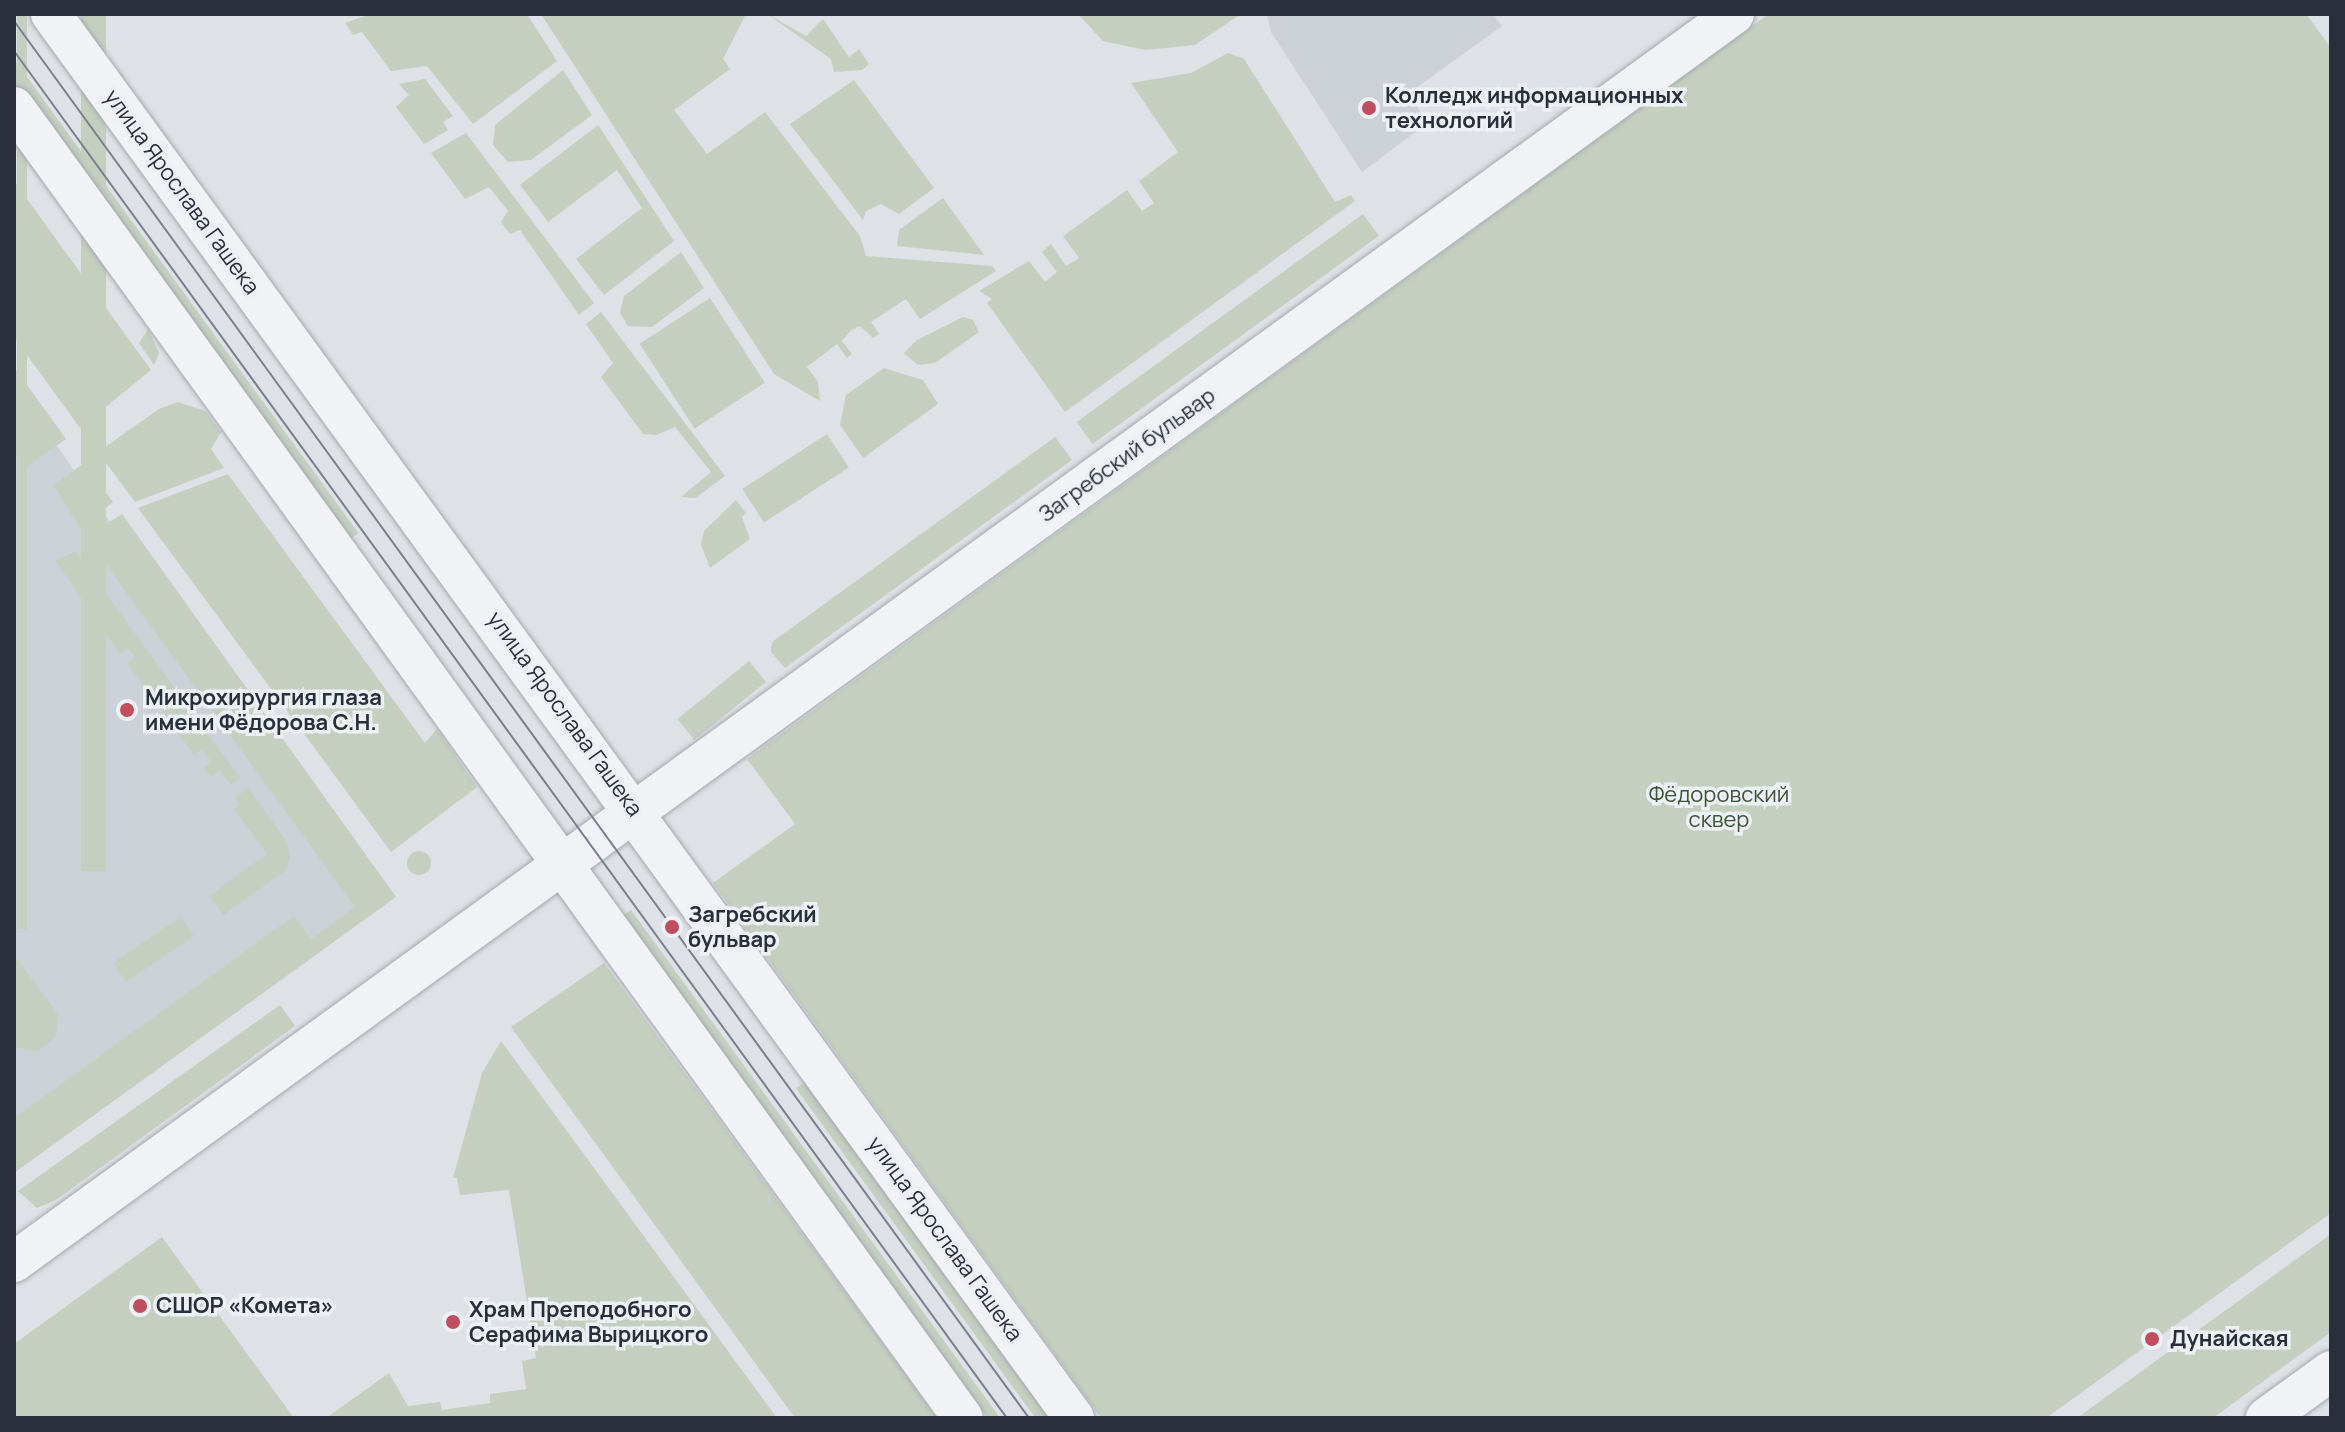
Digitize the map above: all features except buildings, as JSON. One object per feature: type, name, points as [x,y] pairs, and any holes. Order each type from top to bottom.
[{"type":"street","name":"улица Ярослава Гашека","points":[[51,14],[635,811],[1074,1418]]},
{"type":"street","name":"Загребский бульвар","points":[[14,1262],[1734,14]]},
{"type":"street","points":[[14,107],[963,1418]]},
{"type":"street","points":[[2266,1418],[2331,1371]]},
{"type":"shaded area","name":"Колледж информационных технологий","points":[[1267,14],[1493,14],[1502,26],[1409,93],[1427,123],[1362,172],[1271,32]]},
{"type":"shaded area","name":"Микрохирургия глаза имени Фёдорова С.Н.","points":[[14,384],[374,902],[14,1164]]},
{"type":"green space","points":[[17,14],[27,14],[27,929],[17,929]]},
{"type":"green space","points":[[81,14],[106,14],[106,871],[81,871]]},
{"type":"green space","points":[[371,14],[527,14],[557,61],[473,124],[427,66],[391,71],[362,32],[353,35],[345,23]]},
{"type":"green space","points":[[541,14],[746,14],[723,59],[730,69],[674,110],[707,154],[765,112],[860,236],[866,256],[992,266],[996,271],[920,319],[906,299],[871,322],[879,334],[873,338],[860,326],[851,330],[842,341],[852,354],[847,358],[837,344],[807,367],[818,382],[820,401],[774,374]]},
{"type":"green space","points":[[767,14],[806,36],[823,19],[849,57],[859,49],[869,64],[862,70],[834,72],[831,59]]},
{"type":"green space","points":[[1078,14],[1241,14],[1195,45],[1145,50],[1103,41]]},
{"type":"green space","name":"Фёдоровский сквер","points":[[1769,14],[2306,14],[2331,48],[2331,1213],[2046,1418],[1101,1418],[713,883],[795,824],[747,759]]},
{"type":"green space","points":[[1228,53],[1244,59],[1335,202],[1351,195],[1355,201],[1065,412],[987,303],[992,299],[979,291],[1029,261],[1045,282],[1057,272],[1042,252],[1051,244],[1066,266],[1079,258],[1063,236],[1127,190],[1142,211],[1154,203],[1139,181],[1178,152],[1131,83],[1191,73]]},
{"type":"green space","points":[[14,59],[358,533],[343,544],[14,91]]},
{"type":"green space","points":[[563,70],[592,115],[531,160],[508,162],[493,145],[495,125]]},
{"type":"green space","points":[[425,79],[453,116],[443,122],[448,130],[424,144],[396,107],[409,95],[399,84]]},
{"type":"green space","points":[[854,80],[934,188],[899,214],[881,204],[866,211],[863,220],[790,124]]},
{"type":"green space","points":[[598,125],[674,241],[604,295],[576,259],[642,208],[617,170],[548,222],[520,185]]},
{"type":"green space","points":[[466,133],[594,303],[579,315],[520,230],[510,234],[501,222],[508,211],[489,187],[465,199],[431,153]]},
{"type":"green space","points":[[14,181],[151,370],[80,428],[14,337]]},
{"type":"green space","points":[[943,198],[984,255],[897,246],[899,230]]},
{"type":"green space","points":[[1363,214],[1379,236],[1092,444],[1077,422]]},
{"type":"green space","points":[[681,252],[704,288],[652,327],[628,326],[620,313],[624,296]]},
{"type":"green space","points":[[710,298],[765,383],[695,428],[640,344]]},
{"type":"green space","points":[[601,312],[725,476],[695,498],[681,497],[711,472],[675,427],[656,435],[643,434],[601,377],[613,363],[586,324]]},
{"type":"green space","points":[[963,317],[973,320],[979,332],[935,363],[918,365],[904,353],[917,340]]},
{"type":"green space","points":[[148,329],[159,353],[154,365],[139,343]]},
{"type":"green space","points":[[14,367],[66,439],[26,467],[14,450]]},
{"type":"green space","points":[[884,368],[923,380],[938,404],[863,458],[840,425],[846,395]]},
{"type":"green space","points":[[178,402],[205,411],[221,432],[211,449],[224,468],[135,502],[98,452],[159,409]]},
{"type":"green space","points":[[827,434],[849,468],[764,523],[742,489]]},
{"type":"green space","points":[[1055,437],[1072,460],[785,668],[771,652],[772,642]]},
{"type":"green space","points":[[84,463],[113,502],[80,529],[54,485]]},
{"type":"green space","points":[[228,474],[425,743],[437,729],[477,787],[391,852],[138,508]]},
{"type":"green space","points":[[736,500],[746,513],[742,517],[750,539],[710,568],[701,545],[704,531]]},
{"type":"green space","points":[[122,514],[396,897],[14,1173],[14,1118],[294,916],[311,939],[355,907],[86,537]]},
{"type":"green space","points":[[76,552],[240,778],[231,785],[220,771],[211,777],[204,768],[211,761],[202,749],[194,755],[161,709],[169,703],[161,692],[152,698],[127,663],[135,657],[128,648],[120,654],[55,560]]},
{"type":"green space","points":[[749,661],[766,682],[694,740],[678,719]]},
{"type":"green space","points":[[248,788],[287,842],[290,857],[286,870],[224,915],[209,896],[267,854],[234,809],[240,804],[235,798]]},
{"type":"green space","points":[[419,851],[427,855],[431,863],[427,871],[419,875],[411,871],[407,863],[411,855]]},
{"type":"green space","points":[[631,910],[1000,1418],[988,1418],[623,916]]},
{"type":"green space","points":[[181,917],[194,936],[126,982],[113,963]]},
{"type":"green space","points":[[14,955],[58,1014],[56,1037],[37,1051],[14,1047]]},
{"type":"green space","points":[[604,963],[937,1418],[795,1418],[511,1027]]},
{"type":"green space","points":[[280,1005],[295,1026],[56,1200],[37,1208],[18,1191]]},
{"type":"green space","points":[[501,1041],[777,1418],[326,1418],[389,1373],[408,1406],[440,1402],[442,1410],[490,1403],[490,1394],[526,1389],[522,1361],[536,1358],[509,1190],[460,1195],[457,1178],[453,1178],[482,1073]]},
{"type":"green space","points":[[805,1082],[1049,1418],[1036,1418],[796,1088]]},
{"type":"green space","points":[[2331,1234],[2331,1332],[2213,1418],[2077,1418]]},
{"type":"green space","name":"СШОР «Комета»","points":[[162,1237],[294,1418],[14,1418],[14,1344]]},
{"type":"tram line","points":[[14,21],[1029,1418]]},
{"type":"tram line","points":[[14,51],[1007,1418]]},
{"type":"place","name":"Колледж информационных технологий","points":[[1369,108]]},
{"type":"place","name":"Микрохирургия глаза имени Фёдорова С.Н.","points":[[127,710]]},
{"type":"place","name":"Загребский бульвар","points":[[672,927]]},
{"type":"place","name":"СШОР «Комета»","points":[[140,1306]]},
{"type":"place","name":"Храм Преподобного Серафима Вырицкого","points":[[453,1322]]},
{"type":"place","name":"Дунайская","points":[[2152,1339]]}]
